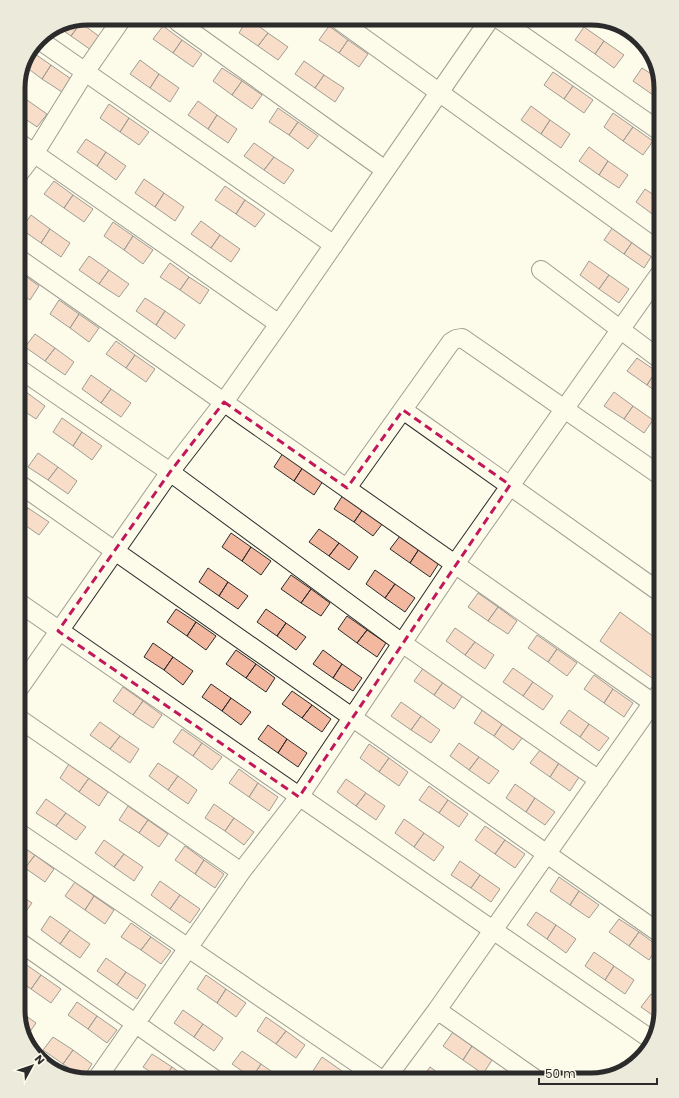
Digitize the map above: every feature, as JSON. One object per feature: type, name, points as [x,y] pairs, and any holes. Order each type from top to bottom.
[{"type":"street","points":[[25,166],[34,154],[85,72],[118,25]]},
{"type":"street","points":[[182,25],[385,170]]},
{"type":"street","points":[[345,25],[654,247]]},
{"type":"street","points":[[25,680],[170,472],[224,402],[279,324],[486,25]]},
{"type":"street","points":[[509,25],[654,127]]},
{"type":"street","points":[[43,43],[334,245]]},
{"type":"street","points":[[25,147],[279,324]]},
{"type":"street","points":[[25,263],[456,564],[654,695]]},
{"type":"street","points":[[542,270],[620,331],[654,355]]},
{"type":"street","points":[[101,1073],[134,1023],[241,872],[299,797],[510,485],[654,282]]},
{"type":"street","points":[[347,488],[451,342],[462,338],[654,471]]},
{"type":"street","points":[[25,373],[170,472],[402,643],[599,780]]},
{"type":"street","points":[[403,410],[654,588]]},
{"type":"street","points":[[25,488],[654,929]]},
{"type":"street","points":[[25,607],[58,632],[648,1037]]},
{"type":"street","points":[[388,1073],[437,1010],[654,701]]},
{"type":"street","points":[[25,723],[241,872]]},
{"type":"street","points":[[25,837],[373,1073]]},
{"type":"street","points":[[25,946],[206,1073]]},
{"type":"street","points":[[437,1010],[527,1073]]},
{"type":"highlighted area","points":[[224,402],[347,488],[403,410],[510,485],[299,797],[58,631],[170,472]]},
{"type":"building","points":[[84,25],[100,37],[91,50],[71,36],[79,26]]},
{"type":"building","points":[[244,25],[257,25],[268,33],[258,46],[239,33]]},
{"type":"building","points":[[78,26],[71,36],[63,30]]},
{"type":"building","points":[[163,26],[182,40],[173,53],[153,39]]},
{"type":"building","points":[[329,26],[348,40],[339,53],[319,40]]},
{"type":"building","points":[[584,27],[604,41],[595,54],[575,40]]},
{"type":"building","points":[[268,33],[288,47],[278,60],[258,46]]},
{"type":"building","points":[[182,40],[202,54],[193,67],[173,53]]},
{"type":"building","points":[[348,40],[368,54],[359,67],[339,53]]},
{"type":"building","points":[[604,41],[624,55],[614,68],[595,54]]},
{"type":"building","points":[[35,54],[51,65],[42,79],[28,69]]},
{"type":"building","points":[[140,60],[159,74],[150,88],[130,74]]},
{"type":"building","points":[[304,61],[324,75],[315,88],[295,74]]},
{"type":"building","points":[[51,65],[71,79],[62,92],[42,79]]},
{"type":"building","points":[[222,68],[242,81],[232,95],[213,81]]},
{"type":"building","points":[[642,68],[653,75],[653,95],[633,81]]},
{"type":"building","points":[[553,72],[573,86],[564,99],[544,85]]},
{"type":"building","points":[[159,74],[179,88],[170,102],[150,88]]},
{"type":"building","points":[[324,75],[344,88],[335,102],[315,88]]},
{"type":"building","points":[[242,81],[262,95],[252,109],[232,95]]},
{"type":"building","points":[[573,86],[593,100],[584,113],[564,99]]},
{"type":"building","points":[[27,100],[47,114],[37,127],[25,119],[25,103]]},
{"type":"building","points":[[198,101],[217,115],[208,129],[188,115]]},
{"type":"building","points":[[109,104],[129,118],[120,132],[100,118]]},
{"type":"building","points":[[531,106],[550,120],[541,134],[521,120]]},
{"type":"building","points":[[278,108],[298,122],[289,135],[269,122]]},
{"type":"building","points":[[613,113],[633,127],[623,141],[604,127]]},
{"type":"building","points":[[217,115],[237,129],[228,143],[208,129]]},
{"type":"building","points":[[129,118],[149,132],[139,145],[120,132]]},
{"type":"building","points":[[550,120],[570,134],[561,148],[541,134]]},
{"type":"building","points":[[298,122],[318,136],[308,149],[289,135]]},
{"type":"building","points":[[633,127],[653,141],[643,155],[623,141]]},
{"type":"building","points":[[86,139],[106,152],[97,166],[77,152]]},
{"type":"building","points":[[254,143],[274,157],[264,170],[244,156]]},
{"type":"building","points":[[589,147],[608,161],[599,175],[579,161]]},
{"type":"building","points":[[106,152],[126,166],[116,180],[97,166]]},
{"type":"building","points":[[274,157],[294,170],[284,184],[264,170]]},
{"type":"building","points":[[608,161],[628,175],[619,188],[599,175]]},
{"type":"building","points":[[144,179],[164,193],[155,207],[135,193]]},
{"type":"building","points":[[54,181],[73,195],[64,208],[44,194]]},
{"type":"building","points":[[225,186],[245,200],[236,214],[215,200]]},
{"type":"building","points":[[645,189],[654,195],[654,215],[636,202]]},
{"type":"building","points":[[164,193],[184,207],[175,221],[155,207]]},
{"type":"building","points":[[73,195],[93,209],[84,222],[64,208]]},
{"type":"building","points":[[245,200],[265,214],[255,227],[236,214]]},
{"type":"building","points":[[31,215],[50,229],[41,243],[25,232],[25,223]]},
{"type":"building","points":[[201,221],[220,235],[211,248],[191,234]]},
{"type":"building","points":[[113,222],[133,236],[124,250],[104,236]]},
{"type":"building","points":[[613,227],[633,241],[624,254],[604,240]]},
{"type":"building","points":[[50,229],[70,243],[61,257],[41,243]]},
{"type":"building","points":[[220,235],[240,249],[231,262],[211,248]]},
{"type":"building","points":[[133,236],[153,250],[143,264],[124,250]]},
{"type":"building","points":[[633,241],[653,254],[644,268],[624,254]]},
{"type":"building","points":[[89,256],[109,270],[99,284],[79,270]]},
{"type":"building","points":[[589,261],[609,275],[599,289],[580,275]]},
{"type":"building","points":[[170,263],[189,277],[180,290],[160,277]]},
{"type":"building","points":[[109,270],[129,284],[119,297],[99,284]]},
{"type":"building","points":[[609,275],[629,289],[619,303],[599,289]]},
{"type":"building","points":[[25,276],[39,286],[30,300],[25,297]]},
{"type":"building","points":[[189,277],[209,290],[200,304],[180,290]]},
{"type":"building","points":[[145,298],[165,311],[156,325],[136,311]]},
{"type":"building","points":[[59,300],[79,314],[70,328],[50,314]]},
{"type":"building","points":[[165,311],[185,325],[175,339],[156,325]]},
{"type":"building","points":[[79,314],[99,328],[89,342],[70,328]]},
{"type":"building","points":[[35,334],[55,348],[45,361],[25,347]]},
{"type":"building","points":[[116,341],[135,355],[126,368],[106,354]]},
{"type":"building","points":[[55,348],[74,362],[65,375],[45,361]]},
{"type":"building","points":[[135,355],[155,369],[146,382],[126,368]]},
{"type":"building","points":[[637,358],[654,370],[654,374],[647,385],[627,371]]},
{"type":"building","points":[[654,374],[654,390],[647,385]]},
{"type":"building","points":[[91,375],[111,389],[101,403],[82,389]]},
{"type":"building","points":[[111,389],[131,403],[121,417],[101,403]]},
{"type":"building","points":[[26,392],[45,406],[36,419],[25,412]]},
{"type":"building","points":[[614,392],[633,406],[624,419],[604,406]]},
{"type":"building","points":[[633,406],[653,420],[644,433],[624,419]]},
{"type":"building","points":[[62,418],[82,432],[73,446],[53,432]]},
{"type":"building","points":[[82,432],[102,446],[92,460],[73,446]]},
{"type":"building","points":[[38,453],[58,467],[48,480],[28,467]]},
{"type":"building","points":[[283,453],[303,467],[294,481],[274,467]]},
{"type":"building","points":[[58,467],[77,481],[68,494],[48,480]]},
{"type":"building","points":[[303,467],[323,481],[314,495],[294,481]]},
{"type":"building","points":[[343,495],[363,509],[354,522],[334,509]]},
{"type":"building","points":[[28,508],[49,522],[39,535],[25,525],[25,512]]},
{"type":"building","points":[[363,509],[383,523],[373,536],[354,522]]},
{"type":"building","points":[[319,529],[339,543],[329,556],[309,542]]},
{"type":"building","points":[[231,533],[251,547],[242,561],[222,547]]},
{"type":"building","points":[[400,536],[419,549],[410,563],[390,549]]},
{"type":"building","points":[[339,543],[358,557],[349,570],[329,556]]},
{"type":"building","points":[[251,547],[271,561],[261,575],[242,561]]},
{"type":"building","points":[[419,549],[439,563],[430,577],[410,563]]},
{"type":"building","points":[[208,568],[228,582],[219,596],[199,582]]},
{"type":"building","points":[[375,570],[395,584],[385,598],[366,584]]},
{"type":"building","points":[[291,575],[311,589],[301,603],[281,589]]},
{"type":"building","points":[[228,582],[248,596],[238,609],[219,596]]},
{"type":"building","points":[[395,584],[415,598],[405,612],[385,598]]},
{"type":"building","points":[[311,589],[330,603],[321,616],[301,603]]},
{"type":"building","points":[[478,593],[498,607],[488,621],[468,607]]},
{"type":"building","points":[[498,607],[517,621],[508,634],[488,621]]},
{"type":"building","points":[[176,609],[196,622],[187,636],[167,622]]},
{"type":"building","points":[[266,609],[286,623],[277,636],[257,622]]},
{"type":"building","points":[[620,612],[654,637],[654,679],[600,641]]},
{"type":"building","points":[[347,616],[367,630],[357,643],[338,629]]},
{"type":"building","points":[[196,622],[216,636],[206,650],[187,636]]},
{"type":"building","points":[[286,623],[306,637],[296,650],[277,636]]},
{"type":"building","points":[[455,628],[475,642],[465,655],[446,641]]},
{"type":"building","points":[[367,630],[386,643],[377,657],[357,643]]},
{"type":"building","points":[[537,635],[557,649],[548,662],[528,648]]},
{"type":"building","points":[[475,642],[494,655],[485,669],[465,655]]},
{"type":"building","points":[[153,643],[173,657],[164,670],[144,657]]},
{"type":"building","points":[[557,649],[577,663],[567,676],[548,662]]},
{"type":"building","points":[[236,650],[256,664],[246,678],[226,664]]},
{"type":"building","points":[[323,650],[342,664],[333,678],[313,664]]},
{"type":"building","points":[[173,657],[193,671],[183,685],[164,670]]},
{"type":"building","points":[[256,664],[275,678],[266,692],[246,678]]},
{"type":"building","points":[[342,664],[362,678],[353,691],[333,678]]},
{"type":"building","points":[[424,667],[444,681],[434,695],[414,681]]},
{"type":"building","points":[[513,668],[533,682],[523,696],[503,682]]},
{"type":"building","points":[[594,675],[613,689],[604,703],[584,689]]},
{"type":"building","points":[[444,681],[463,695],[454,709],[434,695]]},
{"type":"building","points":[[533,682],[553,696],[543,710],[523,696]]},
{"type":"building","points":[[211,684],[231,698],[222,711],[202,697]]},
{"type":"building","points":[[123,687],[143,701],[133,715],[113,701]]},
{"type":"building","points":[[613,689],[633,703],[624,717],[604,703]]},
{"type":"building","points":[[292,691],[312,705],[302,718],[282,704]]},
{"type":"building","points":[[231,698],[251,712],[241,725],[222,711]]},
{"type":"building","points":[[143,701],[162,715],[153,728],[133,715]]},
{"type":"building","points":[[401,702],[421,716],[411,730],[391,716]]},
{"type":"building","points":[[312,705],[331,719],[322,732],[302,718]]},
{"type":"building","points":[[483,709],[503,723],[494,736],[474,723]]},
{"type":"building","points":[[569,710],[589,724],[580,737],[560,723]]},
{"type":"building","points":[[421,716],[440,730],[431,743],[411,730]]},
{"type":"building","points":[[100,722],[120,736],[110,749],[90,735]]},
{"type":"building","points":[[503,723],[523,737],[513,750],[494,736]]},
{"type":"building","points":[[589,724],[609,738],[599,751],[580,737]]},
{"type":"building","points":[[268,725],[287,739],[278,753],[258,739]]},
{"type":"building","points":[[182,729],[202,743],[193,756],[173,742]]},
{"type":"building","points":[[120,736],[139,749],[130,763],[110,749]]},
{"type":"building","points":[[287,739],[307,753],[298,767],[278,753]]},
{"type":"building","points":[[202,743],[222,757],[212,770],[193,756]]},
{"type":"building","points":[[459,743],[479,757],[469,770],[450,756]]},
{"type":"building","points":[[369,744],[389,758],[379,772],[360,758]]},
{"type":"building","points":[[540,750],[559,763],[550,777],[530,763]]},
{"type":"building","points":[[479,757],[499,771],[489,784],[469,770]]},
{"type":"building","points":[[389,758],[408,772],[399,786],[379,772]]},
{"type":"building","points":[[158,763],[178,776],[168,790],[149,776]]},
{"type":"building","points":[[559,763],[579,777],[570,791],[550,777]]},
{"type":"building","points":[[69,764],[89,778],[79,792],[60,778]]},
{"type":"building","points":[[239,769],[258,783],[249,797],[229,783]]},
{"type":"building","points":[[178,776],[197,790],[188,804],[168,790]]},
{"type":"building","points":[[89,778],[108,792],[99,806],[79,792]]},
{"type":"building","points":[[346,779],[366,793],[356,806],[337,792]]},
{"type":"building","points":[[258,783],[278,797],[269,811],[249,797]]},
{"type":"building","points":[[515,784],[535,798],[526,812],[506,798]]},
{"type":"building","points":[[429,786],[448,800],[439,813],[419,800]]},
{"type":"building","points":[[366,793],[385,806],[376,820],[356,806]]},
{"type":"building","points":[[535,798],[555,812],[545,825],[526,812]]},
{"type":"building","points":[[46,799],[66,813],[56,826],[36,813]]},
{"type":"building","points":[[448,800],[468,814],[459,827],[439,813]]},
{"type":"building","points":[[214,804],[234,818],[225,831],[205,818]]},
{"type":"building","points":[[128,806],[148,820],[139,833],[119,820]]},
{"type":"building","points":[[66,813],[86,827],[76,840],[56,826]]},
{"type":"building","points":[[234,818],[254,832],[244,845],[225,831]]},
{"type":"building","points":[[404,819],[424,833],[414,847],[395,833]]},
{"type":"building","points":[[148,820],[168,834],[159,847],[139,833]]},
{"type":"building","points":[[485,826],[505,840],[495,854],[475,840]]},
{"type":"building","points":[[424,833],[444,847],[434,861],[414,847]]},
{"type":"building","points":[[104,840],[124,854],[114,867],[95,853]]},
{"type":"building","points":[[505,840],[525,854],[515,868],[495,854]]},
{"type":"building","points":[[185,846],[204,860],[195,874],[175,860]]},
{"type":"building","points":[[25,848],[35,855],[25,868]]},
{"type":"building","points":[[124,854],[143,867],[134,881],[114,867]]},
{"type":"building","points":[[35,855],[54,869],[45,882],[25,868]]},
{"type":"building","points":[[204,860],[224,874],[215,888],[195,874]]},
{"type":"building","points":[[460,861],[480,875],[471,888],[451,875]]},
{"type":"building","points":[[480,875],[500,889],[491,902],[471,888]]},
{"type":"building","points":[[559,877],[579,891],[570,905],[550,891]]},
{"type":"building","points":[[160,881],[180,895],[170,909],[151,895]]},
{"type":"building","points":[[75,882],[94,896],[85,910],[65,896]]},
{"type":"building","points":[[579,891],[599,905],[589,918],[570,905]]},
{"type":"building","points":[[180,895],[200,909],[190,923],[170,909]]},
{"type":"building","points":[[94,896],[114,910],[105,924],[85,910]]},
{"type":"building","points":[[25,898],[32,903],[25,913]]},
{"type":"building","points":[[536,912],[556,925],[547,939],[527,925]]},
{"type":"building","points":[[50,916],[70,930],[60,944],[41,930]]},
{"type":"building","points":[[619,919],[639,932],[629,946],[609,932]]},
{"type":"building","points":[[131,923],[151,937],[141,950],[121,937]]},
{"type":"building","points":[[556,925],[576,939],[566,953],[547,939]]},
{"type":"building","points":[[70,930],[90,944],[80,958],[60,944]]},
{"type":"building","points":[[639,932],[654,943],[654,952],[649,960],[629,946]]},
{"type":"building","points":[[151,937],[171,951],[161,964],[141,950]]},
{"type":"building","points":[[594,952],[614,966],[605,980],[585,966]]},
{"type":"building","points":[[106,958],[126,972],[117,985],[97,971]]},
{"type":"building","points":[[25,964],[41,975],[31,989],[25,985]]},
{"type":"building","points":[[614,966],[634,980],[625,994],[605,980]]},
{"type":"building","points":[[126,972],[146,985],[137,999],[117,985]]},
{"type":"building","points":[[41,975],[61,989],[51,1003],[31,989]]},
{"type":"building","points":[[206,975],[226,989],[217,1003],[197,989]]},
{"type":"building","points":[[226,989],[246,1003],[236,1017],[217,1003]]},
{"type":"building","points":[[651,994],[654,996],[654,1016],[641,1007]]},
{"type":"building","points":[[77,1002],[97,1016],[88,1029],[68,1015]]},
{"type":"building","points":[[183,1010],[203,1024],[194,1037],[174,1023]]},
{"type":"building","points":[[25,1015],[36,1023],[29,1033]]},
{"type":"building","points":[[97,1016],[117,1030],[107,1043],[88,1029]]},
{"type":"building","points":[[266,1017],[286,1031],[276,1044],[257,1031]]},
{"type":"building","points":[[203,1024],[223,1038],[214,1051],[194,1037]]},
{"type":"building","points":[[286,1031],[305,1045],[296,1058],[276,1044]]},
{"type":"building","points":[[453,1032],[472,1046],[463,1060],[443,1046]]},
{"type":"building","points":[[53,1037],[73,1050],[63,1064],[52,1056],[52,1046],[46,1046]]},
{"type":"building","points":[[472,1046],[492,1060],[484,1073],[482,1073],[463,1060]]},
{"type":"building","points":[[73,1050],[92,1064],[86,1073],[84,1073],[74,1071],[63,1064]]},
{"type":"building","points":[[242,1051],[261,1064],[255,1073],[245,1073],[232,1064]]},
{"type":"building","points":[[152,1054],[172,1067],[168,1073],[152,1073],[143,1067]]},
{"type":"building","points":[[322,1057],[342,1071],[341,1073],[316,1073],[313,1071]]},
{"type":"building","points":[[261,1064],[274,1073],[255,1073]]},
{"type":"building","points":[[172,1067],[180,1073],[168,1073]]},
{"type":"building","points":[[430,1067],[438,1073],[426,1073]]}]
